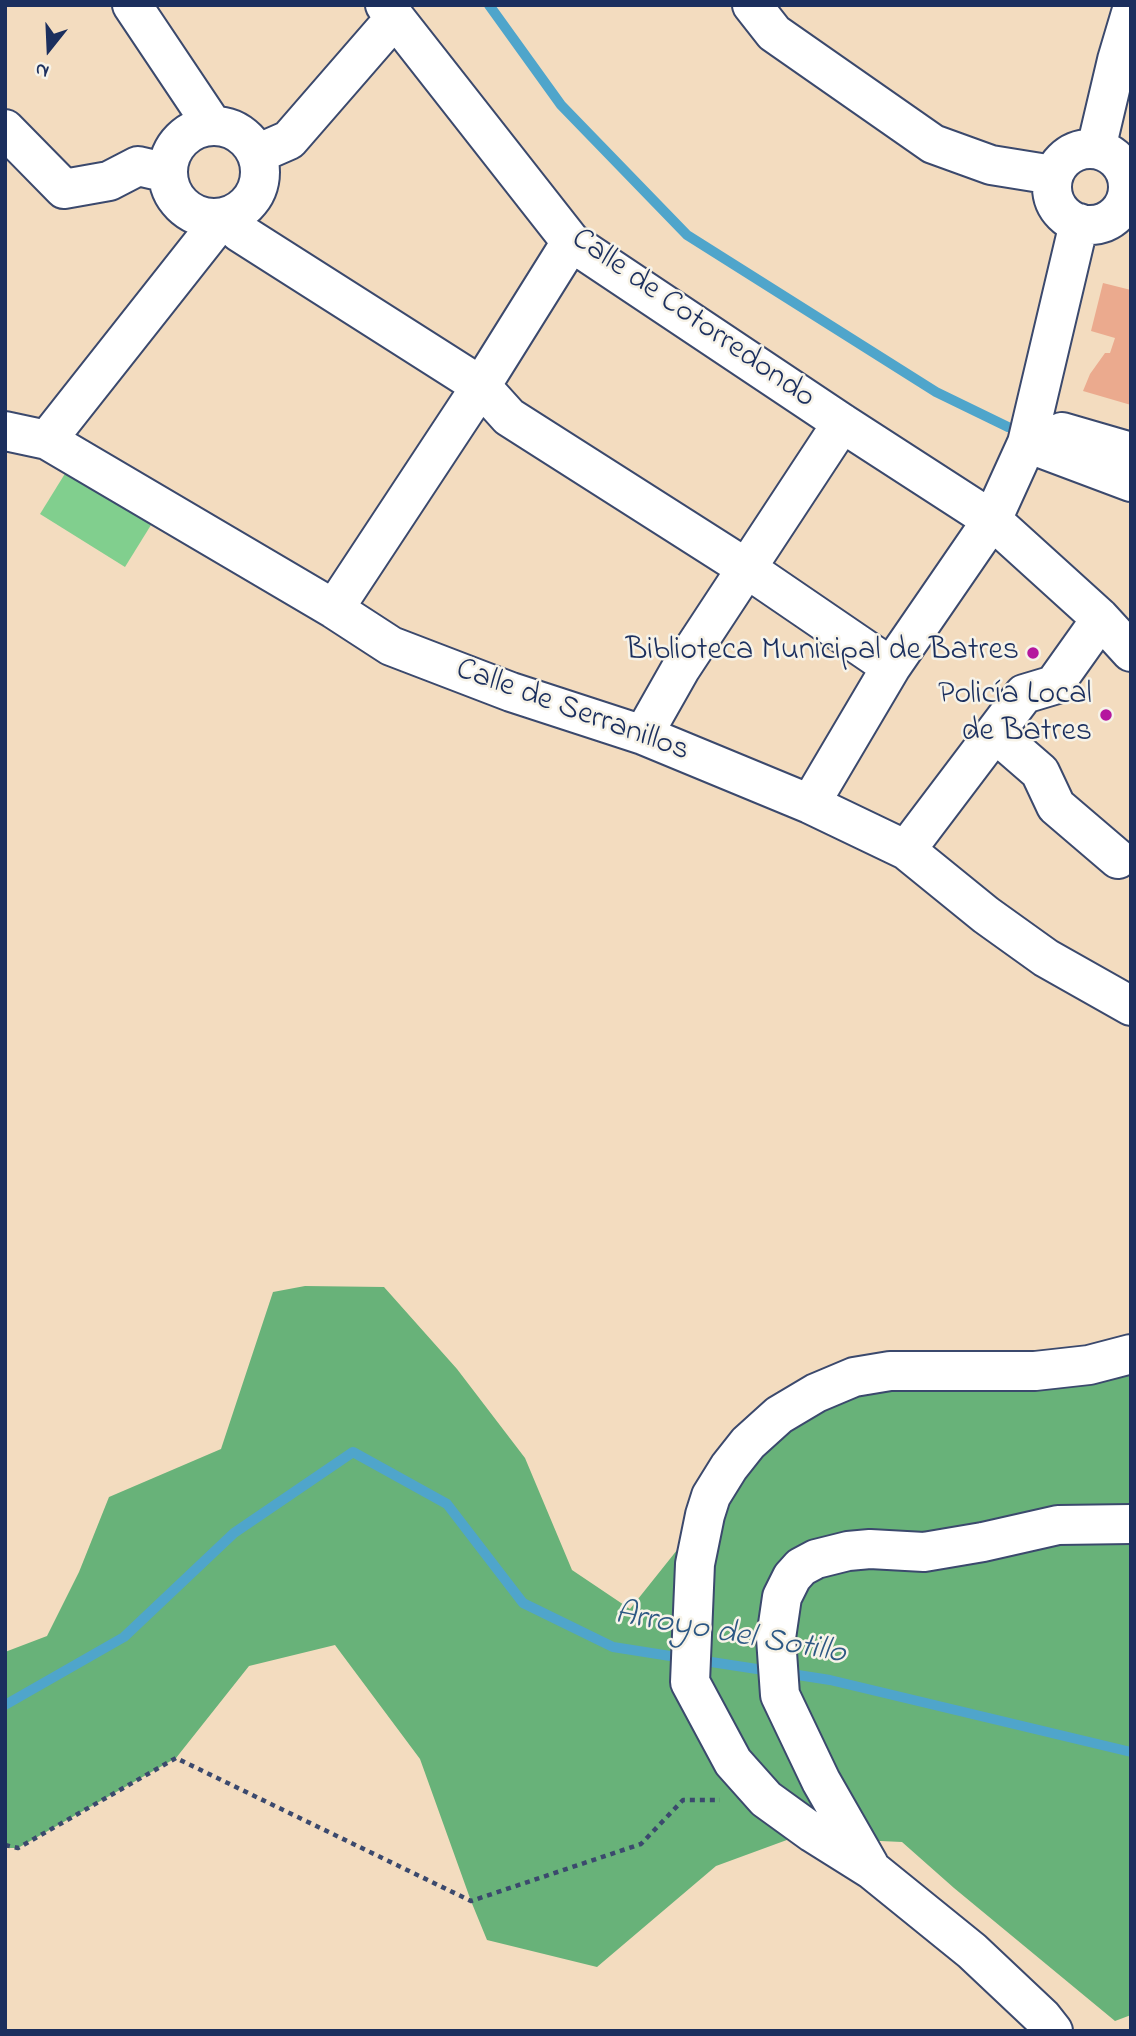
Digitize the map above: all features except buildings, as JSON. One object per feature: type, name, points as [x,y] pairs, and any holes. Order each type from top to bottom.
[{"type":"street","points":[[132,5],[214,126]]},
{"type":"street","points":[[752,5],[774,33],[933,144],[990,165],[1054,175]]},
{"type":"street","points":[[257,153],[289,140],[390,12]]},
{"type":"street","name":"Calle de Cotorredondo","points":[[390,12],[571,242],[992,520],[1099,617],[1131,652]]},
{"type":"street","points":[[1096,149],[1131,13]]},
{"type":"street","points":[[214,126],[229,128],[243,136],[257,153],[261,169],[259,185],[252,199],[235,214],[223,218],[203,217],[188,211],[169,185],[169,160],[176,145],[197,129],[214,126]]},
{"type":"street","points":[[5,129],[64,189],[109,181],[138,166],[168,173]]},
{"type":"street","points":[[1096,149],[1107,152],[1123,167],[1127,178],[1128,200],[1111,218],[1088,225],[1066,216],[1053,198],[1052,187],[1058,165],[1074,152],[1096,149]]},
{"type":"street","points":[[223,218],[239,232],[481,386],[509,417],[746,568],[891,667]]},
{"type":"street","points":[[47,440],[223,218]]},
{"type":"street","points":[[810,804],[891,667],[992,520],[1030,433],[1079,223]]},
{"type":"street","points":[[334,609],[481,386],[571,242]]},
{"type":"street","points":[[643,735],[681,668],[842,423]]},
{"type":"street","name":"Calle de Serranillos","points":[[5,432],[47,440],[334,609],[391,646],[511,692],[643,735],[810,804],[906,850],[986,915],[1046,958],[1131,1006]]},
{"type":"street","points":[[1030,433],[1131,452]]},
{"type":"street","points":[[1030,433],[1131,482]]},
{"type":"street","points":[[906,850],[1024,694],[1054,685],[1091,633]]},
{"type":"street","points":[[995,733],[1040,772],[1056,806],[1118,859]]},
{"type":"street","points":[[1054,2031],[972,1951],[872,1870],[766,1799],[733,1762],[690,1682],[695,1564],[711,1496],[729,1467],[748,1443],[779,1415],[816,1393],[853,1377],[890,1371],[1035,1371],[1089,1365],[1131,1354]]},
{"type":"street","points":[[872,1870],[821,1782],[780,1695],[776,1638],[782,1597],[792,1577],[801,1567],[816,1559],[870,1549],[924,1552],[1058,1525],[1131,1524]]},
{"type":"path","points":[[5,1845],[18,1848],[176,1758],[471,1901],[640,1844],[683,1800],[766,1799]]},
{"type":"green space","points":[[66,472],[151,525],[125,567],[40,514]]},
{"type":"green space","points":[[305,1286],[384,1287],[457,1369],[525,1458],[572,1570],[630,1609],[705,1515],[816,1393],[1131,1354],[1131,2015],[1115,2021],[902,1842],[795,1837],[716,1866],[597,1967],[487,1940],[420,1759],[335,1645],[249,1666],[176,1758],[18,1848],[5,1848],[5,1652],[47,1636],[79,1572],[109,1497],[221,1449],[273,1292]]},
{"type":"waterway","points":[[489,5],[561,105],[687,235],[936,392],[1008,427]]},
{"type":"waterway","name":"Arroyo del Sotillo","points":[[5,1705],[124,1637],[234,1533],[353,1452],[447,1504],[523,1603],[613,1647],[683,1658]]},
{"type":"waterway","name":"Arroyo del Sotillo","points":[[698,1660],[770,1671]]},
{"type":"waterway","name":"Arroyo del Sotillo","points":[[785,1673],[830,1680],[1131,1752]]},
{"type":"place","name":"Biblioteca Municipal de Batres","points":[[1033,653]]},
{"type":"place","name":"Policía Local de Batres","points":[[1106,715]]}]
